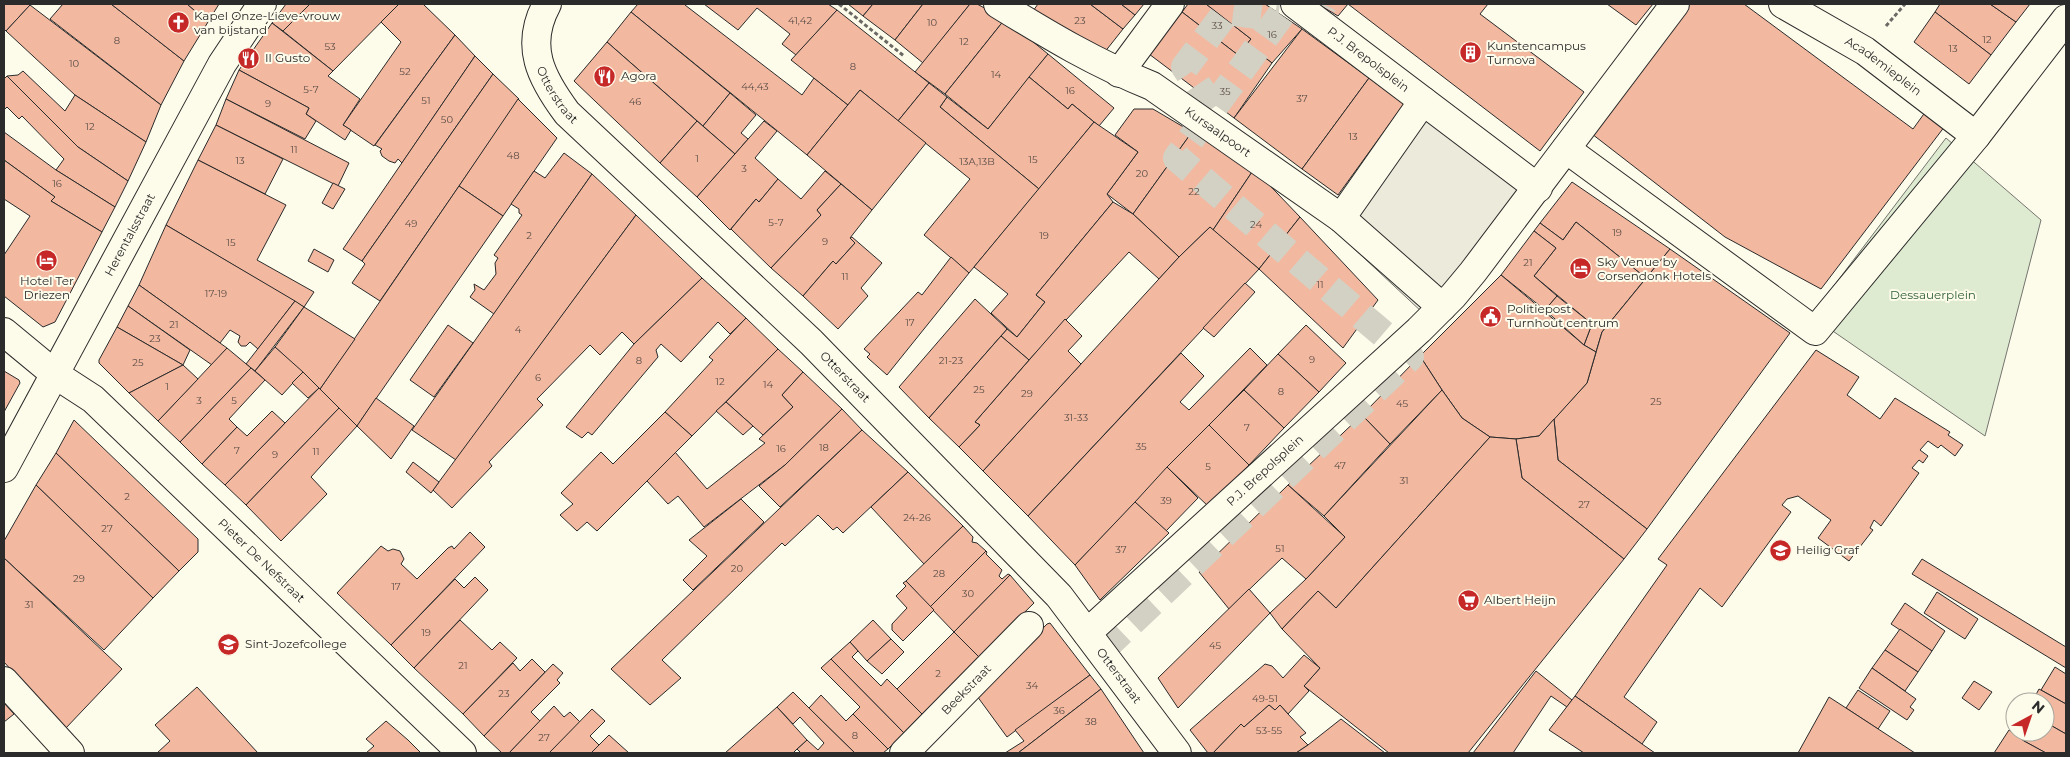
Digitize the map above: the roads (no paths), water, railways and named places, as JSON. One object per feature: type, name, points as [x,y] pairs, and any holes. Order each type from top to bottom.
[{"type":"street","name":"Herentalsstraat","points":[[4,468],[56,375],[222,64],[262,4]]},
{"type":"street","name":"Otterstraat","points":[[547,4],[538,24],[536,42],[537,62],[555,96],[567,113],[811,342],[1059,596],[1177,753]]},
{"type":"street","name":"Kursaalpoort","points":[[998,4],[1070,49],[1119,73],[1152,86],[1341,218]]},
{"type":"street","points":[[1119,73],[1170,4]]},
{"type":"street","points":[[1674,4],[1552,168],[1617,185],[1815,331],[1976,136],[2066,19]]},
{"type":"street","name":"Academieplein","points":[[1783,4],[1866,51],[1976,136]]},
{"type":"street","name":"P.J. Brepolsplein","points":[[1087,633],[1442,307],[1473,272],[1552,168],[1423,101],[1310,9]]},
{"type":"street","points":[[1423,101],[1341,218],[1442,307]]},
{"type":"street","name":"Pieter De Nefstraat","points":[[4,332],[56,375],[93,399],[462,753]]},
{"type":"street","name":"Beekstraat","points":[[904,753],[1029,626]]},
{"type":"street","points":[[4,681],[70,753]]},
{"type":"tunnel","points":[[1101,651],[1410,357],[1177,158],[1289,4]]},
{"type":"tunnel","points":[[1213,108],[1185,67],[1227,11],[1278,18]]},
{"type":"place","name":"Kapel Onze-Lieve-vrouw van bijstand","points":[[178,23]]},
{"type":"place","name":"Kunstencampus Turnova","points":[[1471,53]]},
{"type":"place","name":"Il Gusto","points":[[249,58]]},
{"type":"place","name":"Agora","points":[[605,76]]},
{"type":"place","name":"Hotel Ter Driezen","points":[[47,260]]},
{"type":"place","name":"Sky Venue by Corsendonk Hotels","points":[[1581,269]]},
{"type":"place","name":"Politiepost Turnhout centrum","points":[[1491,316]]},
{"type":"place","name":"Heilig Graf","points":[[1780,550]]},
{"type":"place","name":"Albert Heijn","points":[[1468,600]]},
{"type":"place","name":"Sint-Jozefcollege","points":[[229,644]]},
{"type":"park label","name":"Dessauerplein","points":[[1933,295]]}]
